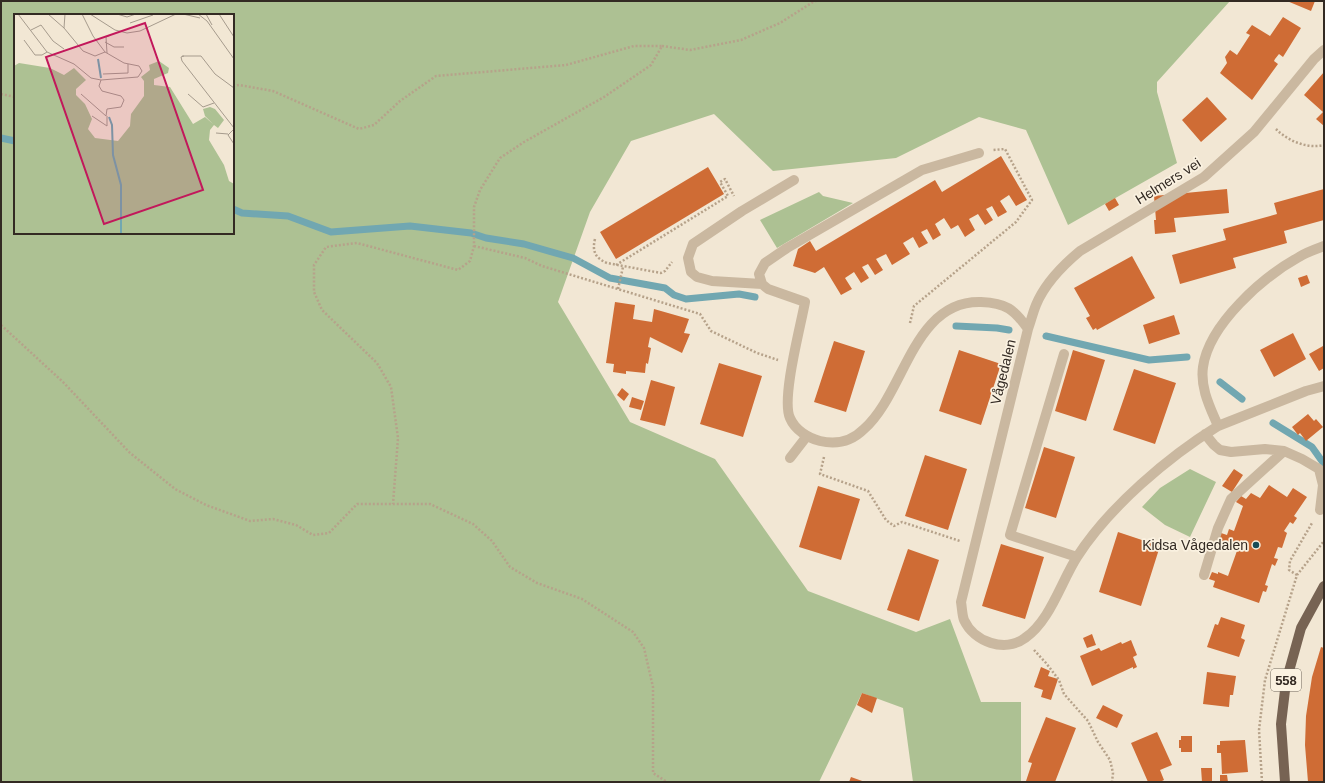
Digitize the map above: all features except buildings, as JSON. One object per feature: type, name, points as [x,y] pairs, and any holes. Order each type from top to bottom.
[{"type":"main road","name":"558","points":[[1284,782],[1281,724],[1286,682],[1301,628],[1324,586]]},
{"type":"street","name":"Helmers vei","points":[[1028,329],[1036,304],[1047,285],[1064,265],[1080,251],[1204,177],[1254,132],[1314,59],[1324,50]]},
{"type":"street","points":[[765,287],[759,274],[764,263],[787,248],[922,170],[979,153]]},
{"type":"street","name":"Vågedalen","points":[[794,180],[766,193],[723,228],[693,244],[688,258],[691,272],[697,277],[712,281],[765,287],[805,302],[792,364],[787,380],[787,403],[789,417],[798,429],[812,439],[828,443],[844,442],[856,437],[866,428],[883,406],[917,342],[936,319],[953,308],[974,302],[993,302],[1009,307],[1019,316],[1028,329],[961,602],[963,619],[974,634],[990,643],[1008,645],[1024,639],[1035,630],[1046,614],[1077,557],[1096,530],[1139,485],[1205,434],[1218,426],[1306,391],[1324,386]]},
{"type":"street","points":[[1218,426],[1203,389],[1203,368],[1210,343],[1228,318],[1249,294],[1275,272],[1300,256],[1324,246]]},
{"type":"street","points":[[1064,354],[1010,534],[1077,557]]},
{"type":"street","points":[[1205,434],[1220,450],[1230,452],[1265,450],[1284,452],[1302,459],[1319,469],[1323,485],[1320,510]]},
{"type":"street","points":[[790,458],[808,436]]},
{"type":"street","points":[[1204,575],[1218,528],[1231,499],[1284,452]]},
{"type":"path","points":[[234,86],[239,85],[273,91],[359,129],[374,124],[400,101],[436,76],[566,65],[634,46],[662,46],[690,50],[741,40],[780,23],[816,1]]},
{"type":"path","points":[[393,504],[398,438],[391,387],[377,364],[322,310],[314,292],[314,265],[326,247],[357,243],[458,270],[470,261],[474,246],[474,207],[480,190],[500,158],[530,138],[604,97],[629,80],[650,65],[662,46]]},
{"type":"path","points":[[1,94],[14,96]]},
{"type":"path","points":[[1270,114],[1273,126],[1284,137],[1301,144],[1316,147],[1324,145]]},
{"type":"path","points":[[917,342],[910,325],[914,306],[1016,222],[1032,200],[1005,149],[979,153]]},
{"type":"path","points":[[616,265],[728,196],[720,182],[725,179],[734,197]]},
{"type":"path","points":[[595,239],[594,249],[597,258],[607,263],[622,267],[661,273],[667,269],[674,259]]},
{"type":"path","points":[[474,246],[525,258],[542,266],[700,314],[711,330],[766,356]]},
{"type":"path","points":[[618,289],[622,267]]},
{"type":"path","points":[[1,325],[63,382],[130,453],[175,489],[206,505],[250,521],[273,519],[296,525],[314,535],[329,533],[357,504],[430,504],[472,524],[492,541],[510,567],[537,583],[582,599],[633,632],[644,648],[653,687],[653,773],[667,782]]},
{"type":"path","points":[[828,443],[820,474],[868,491],[886,520],[894,526],[902,522],[959,540]]},
{"type":"path","points":[[1297,576],[1289,570],[1290,561],[1320,510]]},
{"type":"path","points":[[1024,639],[1046,663],[1059,680],[1064,694],[1088,721],[1098,742],[1110,760],[1113,773],[1112,782]]},
{"type":"green space","points":[[1,1],[1230,1],[1157,82],[1157,92],[1177,163],[1068,225],[1026,130],[979,117],[896,158],[773,171],[714,114],[631,141],[590,212],[558,302],[630,422],[715,459],[808,591],[916,632],[950,619],[981,702],[1021,702],[1021,782],[913,782],[903,708],[862,693],[819,782],[1,782]]},
{"type":"green space","points":[[819,192],[823,196],[853,203],[777,248],[760,220]]},
{"type":"green space","points":[[1190,469],[1216,482],[1190,537],[1165,525],[1142,507],[1160,488]]},
{"type":"waterway","points":[[1,138],[14,141]]},
{"type":"waterway","points":[[234,209],[242,213],[288,216],[331,232],[410,226],[471,233],[486,238],[524,244],[573,258],[610,278],[665,288],[674,295],[686,299],[739,294],[755,297]]},
{"type":"waterway","points":[[956,326],[1009,330]]},
{"type":"waterway","points":[[1046,336],[1149,360],[1187,357]]},
{"type":"waterway","points":[[1220,382],[1242,399]]},
{"type":"waterway","points":[[1273,423],[1312,447],[1324,464]]},
{"type":"place","name":"Kidsa Vågedalen","points":[[1256,545]]}]
